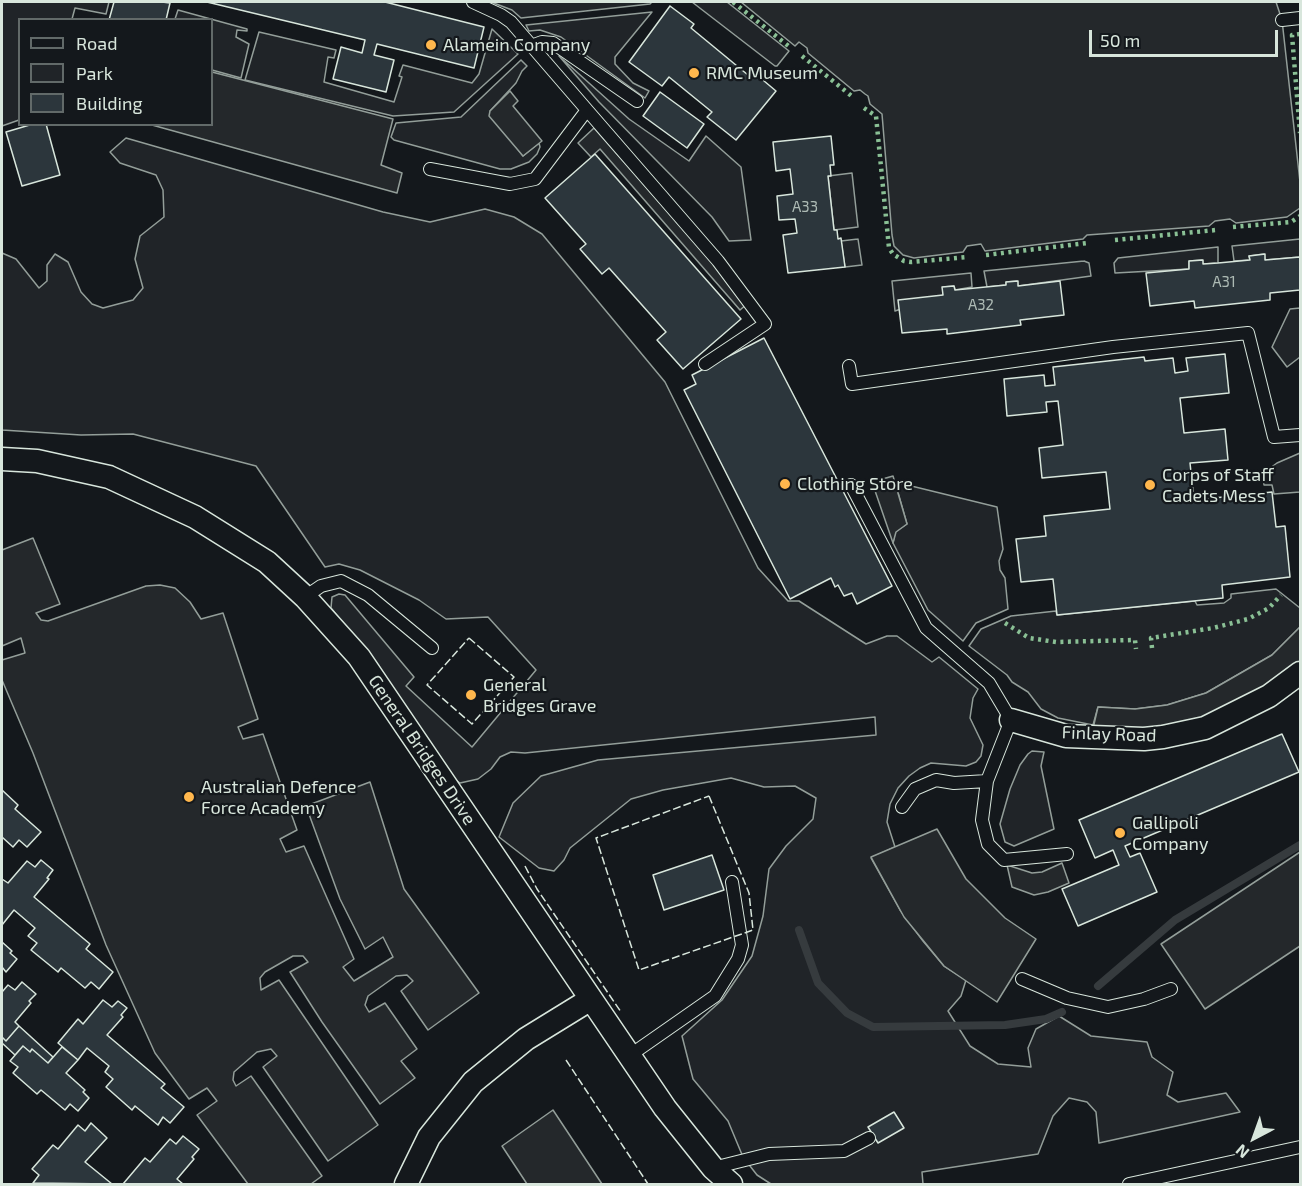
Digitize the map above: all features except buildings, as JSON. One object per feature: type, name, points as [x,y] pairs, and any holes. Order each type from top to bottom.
[{"type":"street","name":"General Bridges Drive","points":[[2,459],[37,461],[109,477],[195,516],[267,562],[305,597],[358,657],[665,1108],[713,1168],[731,1185]]},
{"type":"street","name":"Finlay Road","points":[[1011,720],[1066,736],[1144,739],[1163,737],[1205,728],[1216,723],[1269,696],[1300,673]]},
{"type":"street","points":[[406,1185],[429,1137],[473,1082],[526,1039],[591,999]]},
{"type":"lane","points":[[473,2],[511,22],[718,261],[765,324],[705,364]]},
{"type":"lane","points":[[1282,20],[1300,18]]},
{"type":"lane","points":[[531,46],[542,42],[553,43],[637,101]]},
{"type":"lane","points":[[430,169],[510,184],[535,179],[587,110]]},
{"type":"lane","points":[[849,366],[852,384],[1113,347],[1248,333],[1274,437],[1300,435]]},
{"type":"lane","points":[[851,485],[926,628],[989,682],[1011,720],[987,781],[982,820],[988,844],[1004,860],[1067,854]]},
{"type":"lane","points":[[305,597],[321,586],[341,580],[368,595],[432,648]]},
{"type":"lane","points":[[902,807],[915,789],[936,780],[954,783],[987,781]]},
{"type":"lane","points":[[629,1056],[715,996],[738,959],[742,945],[732,882]]},
{"type":"lane","points":[[1022,979],[1066,998],[1108,1007],[1144,999],[1171,989]]},
{"type":"lane","points":[[713,1168],[769,1154],[844,1152],[869,1138]]},
{"type":"lane","points":[[1129,1185],[1300,1147]]},
{"type":"green space","points":[[2,2],[109,2],[106,14],[75,8],[72,18],[18,18],[18,120],[2,126]]},
{"type":"green space","points":[[491,2],[652,2],[521,18],[512,10]]},
{"type":"green space","points":[[692,2],[727,2],[789,51],[775,66]]},
{"type":"green space","points":[[178,10],[207,18],[175,18]]},
{"type":"green space","points":[[652,12],[615,57],[615,64],[633,83],[649,91],[645,98],[561,37],[540,30],[529,31],[526,25]]},
{"type":"green space","points":[[213,20],[247,29],[247,31],[237,30],[236,37],[249,44],[241,78],[213,70]]},
{"type":"green space","points":[[492,29],[518,54],[454,112],[393,116],[245,80],[259,32],[336,50],[334,58],[328,57],[324,82],[394,102],[402,77],[399,76],[403,65],[472,83],[479,74]]},
{"type":"green space","points":[[559,56],[629,119],[689,161],[706,136],[741,167],[751,240],[729,241],[712,217],[599,102]]},
{"type":"green space","points":[[521,60],[527,66],[516,83],[490,111],[523,156],[539,143],[537,154],[529,162],[511,169],[500,169],[394,140],[391,137],[396,123],[461,117]]},
{"type":"green space","points":[[126,138],[383,212],[430,222],[485,209],[514,217],[542,234],[665,382],[758,568],[788,601],[799,601],[866,644],[887,636],[897,636],[932,662],[939,657],[978,689],[973,698],[970,718],[983,745],[981,756],[976,762],[966,766],[931,763],[909,776],[898,788],[890,804],[887,822],[895,847],[871,858],[900,910],[923,941],[944,966],[966,980],[961,996],[948,1011],[970,1046],[998,1064],[1031,1067],[1028,1048],[1036,1029],[1059,1016],[1091,1036],[1147,1042],[1152,1057],[1173,1072],[1167,1095],[1178,1102],[1226,1093],[1240,1112],[1099,1143],[1096,1112],[1087,1102],[1069,1098],[1053,1116],[1038,1154],[922,1172],[923,1184],[771,1184],[757,1175],[743,1157],[728,1121],[693,1079],[682,1036],[722,1000],[752,956],[763,916],[769,869],[786,846],[813,819],[816,798],[795,786],[764,787],[731,778],[663,790],[631,799],[570,848],[564,860],[554,871],[539,868],[499,837],[513,803],[541,776],[598,760],[876,735],[875,717],[525,753],[511,752],[500,757],[491,769],[478,779],[460,783],[450,776],[369,655],[331,608],[332,597],[339,594],[345,595],[414,677],[406,686],[472,747],[536,670],[488,617],[446,619],[419,600],[360,570],[339,564],[325,567],[256,466],[133,434],[81,435],[2,430],[2,253],[16,259],[39,288],[47,281],[47,265],[55,254],[68,262],[81,292],[92,304],[103,308],[133,300],[143,288],[135,259],[140,236],[164,217],[163,190],[156,175],[120,163],[110,152]]},
{"type":"green space","points":[[852,173],[858,227],[834,230],[828,176]]},
{"type":"green space","points":[[858,239],[862,265],[845,267],[841,241]]},
{"type":"green space","points":[[1300,239],[1300,257],[1265,260],[1264,254],[1249,256],[1250,260],[1234,261],[1232,246]]},
{"type":"green space","points":[[1218,247],[1218,263],[1203,264],[1202,260],[1189,261],[1189,269],[1115,273],[1114,263],[1118,258]]},
{"type":"green space","points":[[1084,261],[1089,263],[1091,276],[1018,286],[1017,281],[987,287],[984,271]]},
{"type":"green space","points":[[971,273],[972,287],[955,290],[954,286],[943,287],[943,295],[895,311],[892,281]]},
{"type":"green space","points":[[1300,308],[1300,357],[1287,367],[1272,347],[1290,309]]},
{"type":"green space","points":[[1300,453],[1300,492],[1274,494],[1272,485],[1264,485],[1263,479],[1266,471],[1277,463]]},
{"type":"green space","points":[[895,482],[997,507],[1003,549],[999,561],[1000,570],[1005,578],[1008,609],[976,623],[963,641],[928,610],[893,543],[895,532],[907,524]]},
{"type":"green space","points":[[1276,589],[1300,608],[1300,627],[1272,655],[1206,693],[1167,705],[1135,709],[1098,707],[1093,725],[1058,718],[1041,709],[1028,692],[1012,682],[1007,675],[969,646],[981,629],[1011,616],[1056,611],[1057,615],[1195,601],[1197,605],[1224,603],[1231,598],[1231,594]]},
{"type":"green space","points":[[1032,751],[1044,752],[1041,766],[1054,829],[1014,846],[1005,842],[1000,824],[1020,765]]},
{"type":"shaded area","points":[[741,2],[1276,2],[1282,20],[1300,182],[1300,208],[1287,217],[1236,223],[1230,219],[1215,221],[1209,226],[1087,235],[1083,239],[985,251],[981,244],[967,246],[963,252],[914,258],[903,255],[894,246],[892,235],[882,114],[870,104],[868,96],[860,90],[854,91],[808,53],[807,48],[799,42],[795,46]]},
{"type":"shaded area","points":[[213,72],[393,119],[381,165],[402,173],[397,193],[156,126],[213,126]]},
{"type":"shaded area","points":[[510,91],[518,101],[513,106],[542,141],[523,156],[489,116],[490,111]]},
{"type":"shaded area","points":[[594,128],[748,303],[740,310],[600,149],[591,157],[578,143]]},
{"type":"shaded area","points":[[893,476],[907,524],[896,532],[893,543],[872,482]]},
{"type":"shaded area","points":[[33,538],[60,604],[36,613],[41,620],[48,621],[146,586],[160,585],[175,588],[190,602],[201,619],[223,613],[258,719],[238,727],[243,739],[263,734],[297,830],[280,839],[286,852],[304,846],[354,959],[343,967],[354,981],[393,957],[383,937],[365,949],[340,899],[306,806],[370,782],[404,889],[479,993],[428,1030],[401,991],[413,981],[407,975],[396,976],[368,996],[365,1005],[369,1012],[385,1003],[417,1049],[401,1061],[415,1078],[380,1104],[290,972],[308,962],[303,956],[293,956],[265,972],[260,978],[261,990],[279,980],[378,1125],[328,1161],[263,1067],[277,1056],[271,1049],[257,1052],[234,1072],[233,1080],[236,1086],[251,1076],[322,1176],[311,1184],[248,1184],[197,1115],[217,1101],[207,1088],[189,1099],[155,1053],[106,945],[33,753],[2,680],[2,660],[25,653],[21,638],[2,646],[2,550]]},
{"type":"shaded area","points":[[1300,627],[1300,673],[1226,718],[1091,737],[1098,707],[1135,709],[1167,705],[1206,693],[1272,655]]},
{"type":"shaded area","points":[[937,829],[966,879],[1005,918],[1036,939],[997,1002],[944,966],[904,917],[871,857]]},
{"type":"shaded area","points":[[1300,852],[1300,946],[1205,1009],[1161,944]]},
{"type":"shaded area","points":[[1062,863],[1069,883],[1034,895],[1012,887],[1007,865],[1032,873],[1042,872]]},
{"type":"shaded area","points":[[553,1110],[602,1184],[527,1184],[502,1146]]},
{"type":"waterway","points":[[1098,986],[1175,920],[1300,845]]},
{"type":"waterway","points":[[799,930],[818,983],[847,1013],[873,1027],[1005,1025],[1046,1019],[1062,1012]]},
{"type":"hedge","points":[[733,2],[791,48]]},
{"type":"hedge","points":[[1300,34],[1292,35],[1300,133]]},
{"type":"hedge","points":[[802,56],[854,98]]},
{"type":"hedge","points":[[864,108],[876,116],[889,248],[893,254],[904,261],[911,262],[968,257]]},
{"type":"hedge","points":[[1233,227],[1291,222],[1300,216]]},
{"type":"hedge","points":[[1115,240],[1216,230]]},
{"type":"hedge","points":[[986,255],[1087,243]]},
{"type":"hedge","points":[[1152,648],[1151,638],[1213,628],[1248,619],[1269,608],[1281,595]]},
{"type":"hedge","points":[[1005,623],[1029,638],[1056,642],[1135,640],[1136,649]]},
{"type":"fence","points":[[469,638],[514,677],[472,724],[427,685],[469,638]]},
{"type":"fence","points":[[709,796],[749,893],[753,930],[639,970],[596,838],[709,796]]},
{"type":"fence","points":[[525,866],[537,889],[621,1012]]},
{"type":"fence","points":[[566,1060],[648,1184]]},
{"type":"place","name":"Alamein Company","points":[[431,45]]},
{"type":"place","name":"RMC Museum","points":[[694,73]]},
{"type":"place","name":"Clothing Store","points":[[785,484]]},
{"type":"place","name":"Corps of Staff Cadets Mess","points":[[1150,485]]},
{"type":"place","name":"General Bridges Grave","points":[[471,695]]},
{"type":"place","name":"Australian Defence Force Academy","points":[[189,797]]},
{"type":"place","name":"Gallipoli Company","points":[[1120,833]]}]
